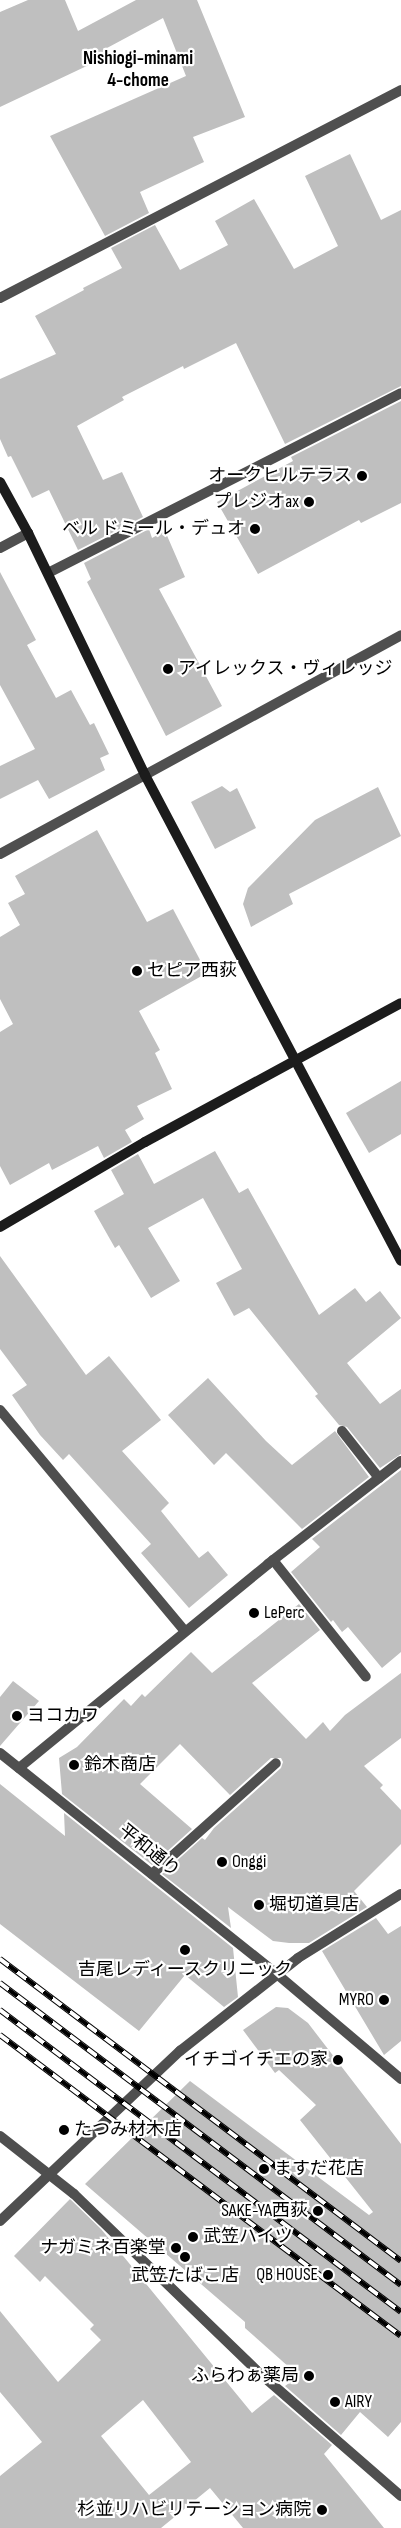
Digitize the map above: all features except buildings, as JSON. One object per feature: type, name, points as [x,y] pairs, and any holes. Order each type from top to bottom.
[{"type":"street","points":[[0,298],[401,90]]},
{"type":"street","points":[[48,573],[401,393]]},
{"type":"street","points":[[0,482],[48,573],[145,775],[297,1060],[401,1261]]},
{"type":"street","points":[[0,548],[28,533]]},
{"type":"street","points":[[0,854],[401,635]]},
{"type":"street","points":[[0,1227],[145,1142],[401,1003]]},
{"type":"street","points":[[0,1410],[184,1631]]},
{"type":"street","points":[[342,1431],[378,1478]]},
{"type":"street","points":[[19,1768],[184,1631],[401,1461]]},
{"type":"street","points":[[273,1560],[366,1677]]},
{"type":"street","name":"平和通り","points":[[0,1753],[278,1975],[401,2079]]},
{"type":"street","points":[[152,1874],[276,1762]]},
{"type":"street","points":[[0,2221],[50,2176],[180,2051],[298,1958],[401,1894]]},
{"type":"street","points":[[0,2136],[74,2194],[256,2370],[401,2496]]},
{"type":"railway","points":[[0,1959],[401,2261]]},
{"type":"railway","points":[[0,1983],[401,2285]]},
{"type":"railway","points":[[0,2010],[401,2312]]},
{"type":"railway","points":[[0,2035],[401,2336]]},
{"type":"place","name":"オークヒルテラス","points":[[362,476]]},
{"type":"place","name":"プレジオax","points":[[309,502]]},
{"type":"place","name":"ベル ドミール・デュオ","points":[[255,529]]},
{"type":"place","name":"アイレックス・ヴィレッジ","points":[[168,669]]},
{"type":"place","name":"セピア西荻","points":[[137,971]]},
{"type":"place","name":"LePerc","points":[[254,1613]]},
{"type":"place","name":"ヨコカワ","points":[[17,1716]]},
{"type":"place","name":"鈴木商店","points":[[74,1765]]},
{"type":"place","name":"Onggi","points":[[222,1862]]},
{"type":"place","name":"堀切道具店","points":[[259,1905]]},
{"type":"place","name":"吉尾レディースクリニック","points":[[185,1950]]},
{"type":"place","name":"MYRO","points":[[384,2000]]},
{"type":"place","name":"イチゴイチエの家","points":[[338,2060]]},
{"type":"place","name":"たつみ材木店","points":[[64,2130]]},
{"type":"place","name":"ますだ花店","points":[[264,2169]]},
{"type":"place","name":"SAKE-YA西荻","points":[[318,2211]]},
{"type":"place","name":"武笠ハイツ","points":[[193,2237]]},
{"type":"place","name":"ナガミネ百楽堂","points":[[176,2248]]},
{"type":"place","name":"武笠たばこ店","points":[[185,2257]]},
{"type":"place","name":"QB HOUSE","points":[[328,2275]]},
{"type":"place","name":"ふらわぁ薬局","points":[[309,2376]]},
{"type":"place","name":"AIRY","points":[[335,2402]]},
{"type":"place","name":"杉並リハビリテーション病院","points":[[322,2510]]},
{"type":"district","name":"Nishiogi-minami 4-chome","points":[[138,70]]}]
